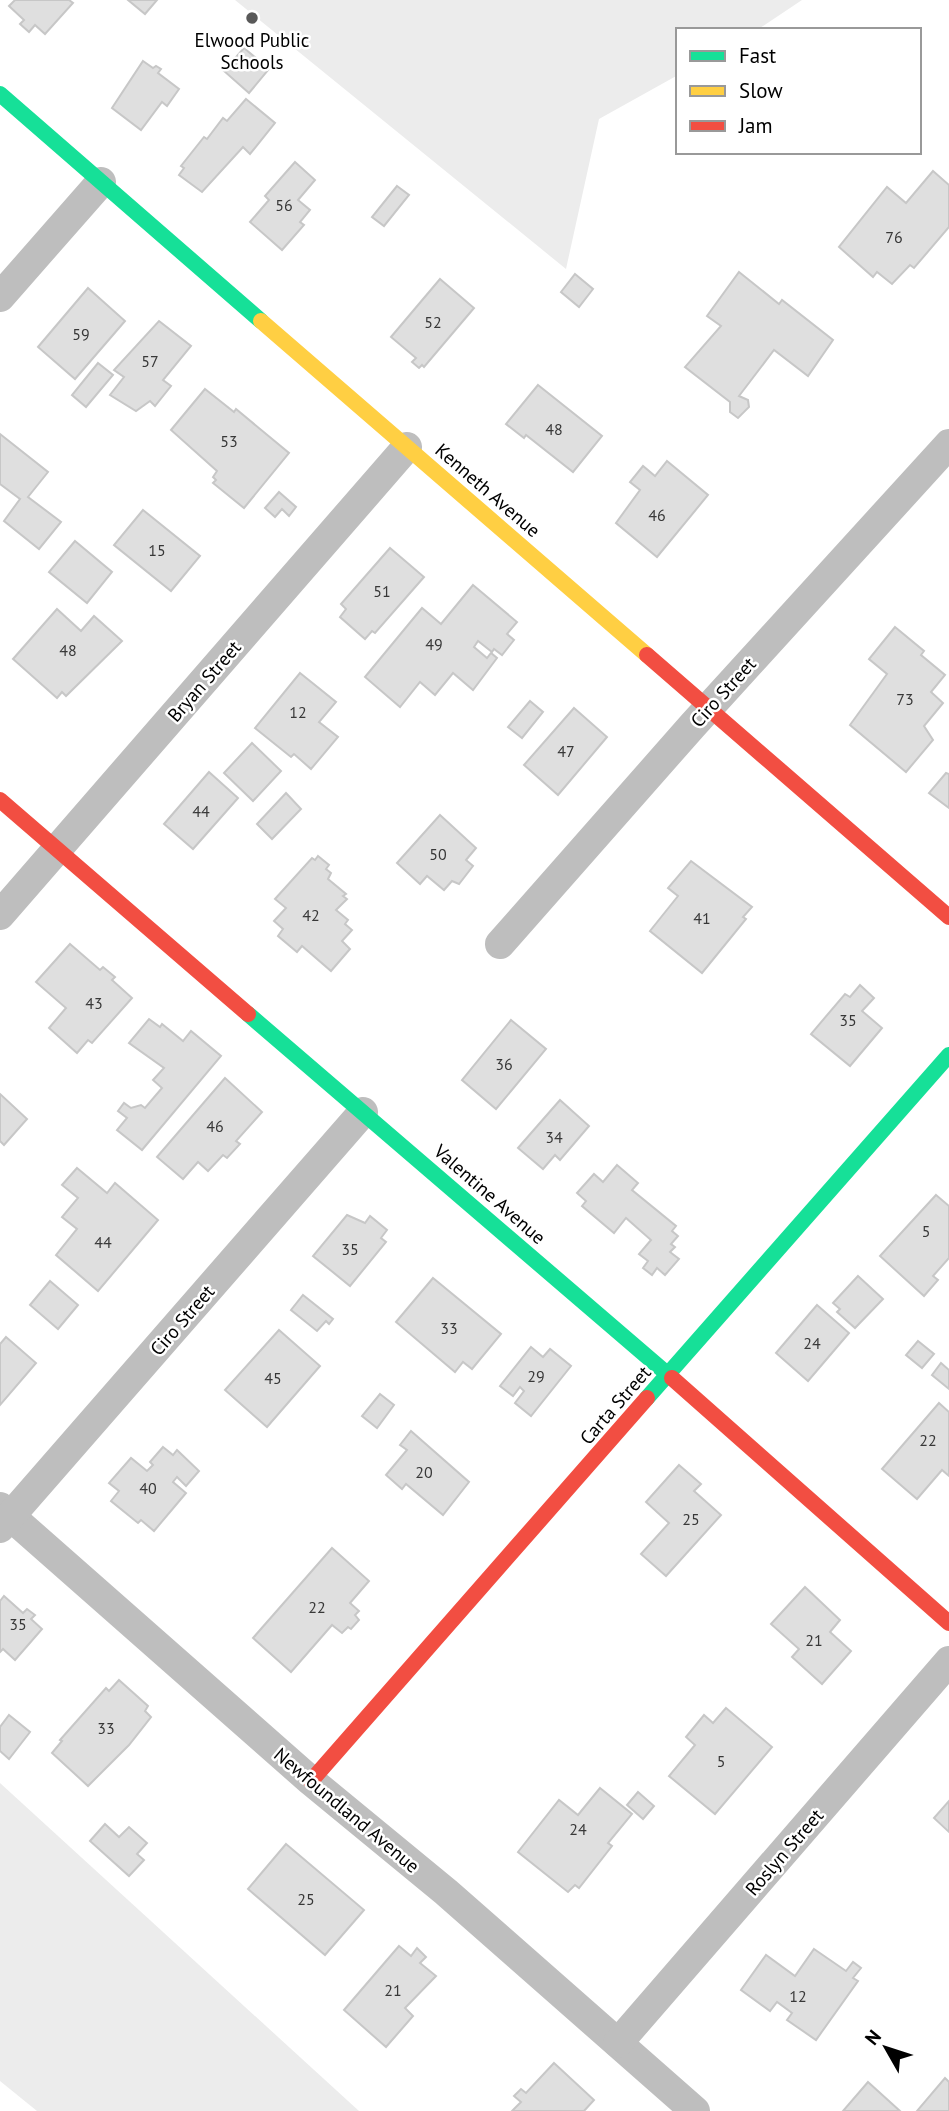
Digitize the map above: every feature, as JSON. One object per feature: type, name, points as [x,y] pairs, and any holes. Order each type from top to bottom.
[{"type":"street","name":"Kenneth Avenue","points":[[0,94],[949,917]]},
{"type":"street","points":[[0,297],[101,182]]},
{"type":"street","name":"Ciro Street","points":[[500,944],[708,708],[949,444]]},
{"type":"street","name":"Bryan Street","points":[[0,915],[407,447]]},
{"type":"street","name":"Valentine Avenue","points":[[0,800],[669,1376],[949,1623]]},
{"type":"street","name":"Carta Street","points":[[311,1782],[949,1055]]},
{"type":"street","name":"Ciro Street","points":[[4,1517],[363,1112]]},
{"type":"street","name":"Newfoundland Avenue","points":[[4,1517],[311,1782],[446,1892],[695,2111]]},
{"type":"street","name":"Roslyn Street","points":[[618,2043],[949,1661]]},
{"type":"shaded area","points":[[235,0],[802,0],[760,28],[676,28],[676,76],[599,119],[566,269]]},
{"type":"shaded area","points":[[0,1783],[359,2111],[37,2111],[0,2081]]},
{"type":"building","points":[[15,0],[69,0],[73,3],[45,34],[35,25],[29,32],[20,24],[24,20],[9,6]]},
{"type":"building","points":[[128,0],[157,0],[145,14]]},
{"type":"building","points":[[244,48],[269,69],[249,93],[224,71]]},
{"type":"building","points":[[143,61],[153,68],[156,66],[161,69],[158,73],[179,89],[167,106],[162,102],[141,130],[112,108]]},
{"type":"building","points":[[246,99],[275,123],[250,154],[243,147],[202,192],[179,175],[184,168],[181,166],[204,137],[207,139],[223,118],[227,121]]},
{"type":"building","points":[[295,162],[315,180],[298,200],[310,210],[300,222],[304,225],[282,250],[250,222],[269,200],[265,196]]},
{"type":"building","points":[[933,171],[949,185],[949,227],[914,268],[910,265],[892,284],[877,272],[873,277],[839,247],[887,187],[906,203]]},
{"type":"building","points":[[397,186],[409,195],[384,226],[372,217]]},
{"type":"building","points":[[739,272],[779,304],[782,300],[833,340],[808,376],[774,350],[739,396],[748,400],[749,407],[738,418],[730,412],[730,402],[685,367],[721,326],[707,316]]},
{"type":"building","points":[[575,274],[593,289],[579,307],[561,292]]},
{"type":"building","points":[[440,279],[474,308],[424,367],[422,365],[419,368],[412,362],[416,358],[391,337]]},
{"type":"building","points":[[88,288],[125,321],[75,379],[38,347]]},
{"type":"building","points":[[159,321],[191,346],[163,380],[171,386],[155,406],[150,401],[136,411],[110,395],[124,377],[114,370]]},
{"type":"building","points":[[98,363],[113,375],[86,407],[72,395]]},
{"type":"building","points":[[538,385],[602,436],[573,472],[526,435],[524,438],[506,424]]},
{"type":"building","points":[[205,389],[234,412],[236,409],[289,453],[244,508],[213,483],[217,471],[171,430]]},
{"type":"building","points":[[0,434],[48,472],[28,497],[61,522],[39,549],[4,521],[20,499],[0,484]]},
{"type":"building","points":[[667,461],[708,495],[657,557],[616,523],[640,490],[630,482],[643,466],[655,476]]},
{"type":"building","points":[[279,492],[296,507],[289,516],[282,509],[275,517],[265,508]]},
{"type":"building","points":[[143,510],[200,556],[171,591],[114,545]]},
{"type":"building","points":[[75,541],[112,572],[87,603],[49,572]]},
{"type":"building","points":[[390,548],[424,577],[375,633],[372,631],[365,639],[340,617],[346,609],[341,604]]},
{"type":"building","points":[[473,585],[517,622],[507,634],[514,640],[502,655],[494,649],[492,652],[478,641],[474,647],[487,658],[491,653],[497,658],[473,690],[453,673],[435,695],[420,682],[400,707],[365,677],[422,608],[441,624]]},
{"type":"building","points":[[57,609],[81,631],[94,616],[122,641],[66,696],[62,692],[57,698],[13,659]]},
{"type":"building","points":[[895,627],[924,651],[921,655],[945,675],[931,692],[943,703],[924,726],[933,740],[906,772],[850,725],[887,674],[869,659]]},
{"type":"building","points":[[300,673],[336,702],[319,722],[338,737],[311,769],[294,754],[291,757],[255,728]]},
{"type":"building","points":[[530,701],[543,712],[522,738],[508,727]]},
{"type":"building","points":[[574,708],[607,737],[558,795],[524,765]]},
{"type":"building","points":[[252,743],[281,771],[253,801],[224,773]]},
{"type":"building","points":[[209,772],[238,798],[193,849],[164,824]]},
{"type":"building","points":[[946,773],[949,774],[949,808],[929,793]]},
{"type":"building","points":[[286,793],[301,809],[272,839],[257,824]]},
{"type":"building","points":[[440,815],[476,848],[466,860],[473,866],[459,884],[452,881],[444,890],[427,876],[420,884],[397,863]]},
{"type":"building","points":[[318,856],[329,865],[326,869],[331,873],[328,879],[346,894],[343,896],[347,899],[336,910],[348,920],[345,924],[352,930],[342,941],[350,949],[331,971],[302,946],[297,952],[278,936],[283,929],[274,921],[286,908],[275,899],[312,858],[315,860]]},
{"type":"building","points":[[691,861],[752,907],[743,917],[746,919],[702,973],[650,931],[678,896],[668,888]]},
{"type":"building","points":[[70,944],[100,970],[103,967],[115,977],[112,980],[132,998],[92,1043],[88,1040],[77,1053],[49,1028],[66,1008],[36,982]]},
{"type":"building","points":[[860,985],[874,998],[862,1011],[882,1028],[850,1066],[811,1034],[845,994],[850,997]]},
{"type":"building","points":[[149,1019],[160,1027],[162,1024],[183,1041],[191,1031],[221,1056],[142,1150],[117,1130],[127,1118],[118,1111],[124,1103],[131,1108],[141,1105],[145,1108],[162,1088],[153,1080],[164,1068],[129,1043]]},
{"type":"building","points":[[511,1020],[546,1049],[496,1109],[462,1080]]},
{"type":"building","points":[[225,1078],[262,1112],[236,1141],[240,1144],[227,1158],[223,1155],[208,1171],[198,1162],[183,1179],[157,1157]]},
{"type":"building","points":[[0,1094],[27,1119],[4,1145],[0,1141]]},
{"type":"building","points":[[560,1100],[589,1126],[560,1160],[555,1155],[543,1169],[518,1148]]},
{"type":"building","points":[[617,1165],[638,1183],[632,1190],[676,1226],[672,1231],[678,1236],[671,1244],[675,1247],[670,1252],[679,1259],[665,1275],[657,1268],[652,1275],[643,1268],[648,1261],[639,1254],[651,1240],[626,1218],[614,1233],[582,1206],[586,1201],[577,1193],[594,1174],[603,1182]]},
{"type":"building","points":[[77,1168],[107,1193],[115,1183],[158,1220],[98,1291],[56,1255],[77,1229],[62,1217],[78,1198],[62,1185]]},
{"type":"building","points":[[936,1195],[949,1206],[949,1258],[933,1276],[938,1280],[924,1296],[880,1256]]},
{"type":"building","points":[[347,1215],[365,1223],[370,1216],[387,1230],[381,1238],[386,1242],[350,1286],[313,1256]]},
{"type":"building","points":[[858,1276],[883,1299],[855,1328],[837,1312],[840,1309],[833,1303]]},
{"type":"building","points":[[433,1278],[501,1334],[472,1369],[463,1362],[455,1372],[396,1322]]},
{"type":"building","points":[[50,1281],[78,1305],[58,1329],[30,1305]]},
{"type":"building","points":[[303,1295],[333,1319],[329,1324],[326,1321],[317,1331],[291,1310]]},
{"type":"building","points":[[817,1305],[849,1333],[808,1381],[776,1353]]},
{"type":"building","points":[[279,1330],[320,1366],[267,1427],[225,1390]]},
{"type":"building","points":[[6,1337],[36,1363],[0,1405],[0,1344]]},
{"type":"building","points":[[918,1341],[934,1354],[922,1368],[906,1355]]},
{"type":"building","points":[[531,1347],[543,1357],[550,1349],[571,1366],[531,1416],[515,1403],[524,1391],[520,1387],[513,1396],[500,1386]]},
{"type":"building","points":[[941,1363],[949,1370],[949,1389],[932,1375]]},
{"type":"building","points":[[380,1394],[394,1405],[377,1428],[362,1416]]},
{"type":"building","points":[[939,1403],[949,1412],[949,1476],[942,1470],[917,1499],[882,1469]]},
{"type":"building","points":[[411,1431],[469,1482],[443,1515],[406,1484],[402,1489],[386,1475],[407,1450],[400,1445]]},
{"type":"building","points":[[163,1447],[173,1455],[177,1450],[199,1471],[186,1486],[177,1477],[173,1482],[186,1493],[154,1531],[141,1520],[138,1523],[111,1501],[119,1491],[109,1483],[131,1458],[147,1471],[153,1465],[150,1462]]},
{"type":"building","points":[[679,1465],[701,1484],[694,1491],[721,1515],[666,1576],[641,1554],[669,1523],[646,1502]]},
{"type":"building","points":[[332,1548],[369,1581],[350,1603],[359,1611],[355,1615],[359,1620],[351,1629],[348,1627],[342,1633],[332,1625],[291,1672],[253,1638]]},
{"type":"building","points":[[805,1587],[840,1620],[830,1632],[851,1651],[822,1684],[792,1657],[799,1649],[771,1624]]},
{"type":"building","points":[[4,1596],[23,1613],[27,1609],[35,1615],[31,1619],[42,1629],[15,1660],[3,1649],[0,1652],[0,1601]]},
{"type":"building","points":[[119,1680],[148,1706],[145,1711],[151,1717],[129,1745],[88,1786],[52,1753],[62,1741],[60,1740],[106,1688],[109,1691]]},
{"type":"building","points":[[726,1708],[772,1747],[715,1814],[669,1776],[695,1745],[686,1737],[704,1715],[713,1723]]},
{"type":"building","points":[[9,1715],[30,1732],[9,1759],[0,1751],[0,1727]]},
{"type":"building","points":[[600,1788],[632,1814],[608,1843],[612,1846],[579,1888],[575,1885],[568,1892],[518,1852],[559,1800],[578,1815]]},
{"type":"building","points":[[638,1792],[654,1806],[643,1819],[627,1805]]},
{"type":"building","points":[[949,1801],[949,1832],[934,1818]]},
{"type":"building","points":[[105,1824],[119,1837],[129,1827],[147,1843],[137,1854],[144,1860],[129,1876],[90,1841]]},
{"type":"building","points":[[286,1844],[364,1910],[325,1955],[248,1889]]},
{"type":"building","points":[[399,1946],[411,1956],[417,1948],[426,1957],[420,1963],[436,1976],[405,2008],[413,2016],[386,2047],[344,2010]]},
{"type":"building","points":[[814,1949],[846,1971],[853,1962],[861,1968],[853,1978],[858,1981],[816,2040],[787,2020],[792,2013],[777,2002],[770,2011],[741,1990],[766,1955],[795,1976]]},
{"type":"building","points":[[554,2063],[594,2100],[584,2111],[512,2111],[521,2102],[514,2096],[521,2089],[526,2093]]},
{"type":"building","points":[[945,2078],[949,2082],[949,2111],[917,2111]]},
{"type":"building","points":[[868,2082],[900,2111],[843,2111]]},
{"type":"traffic: fast","points":[[0,94],[261,321]]},
{"type":"traffic: fast","points":[[248,1014],[672,1378]]},
{"type":"traffic: fast","points":[[647,1398],[949,1055]]},
{"type":"traffic: slow","points":[[261,321],[647,655]]},
{"type":"traffic: jam","points":[[647,655],[949,917]]},
{"type":"traffic: jam","points":[[0,800],[248,1014]]},
{"type":"traffic: jam","points":[[672,1378],[949,1623]]},
{"type":"traffic: jam","points":[[311,1781],[647,1398]]},
{"type":"place","name":"Elwood Public Schools","points":[[252,18]]}]
